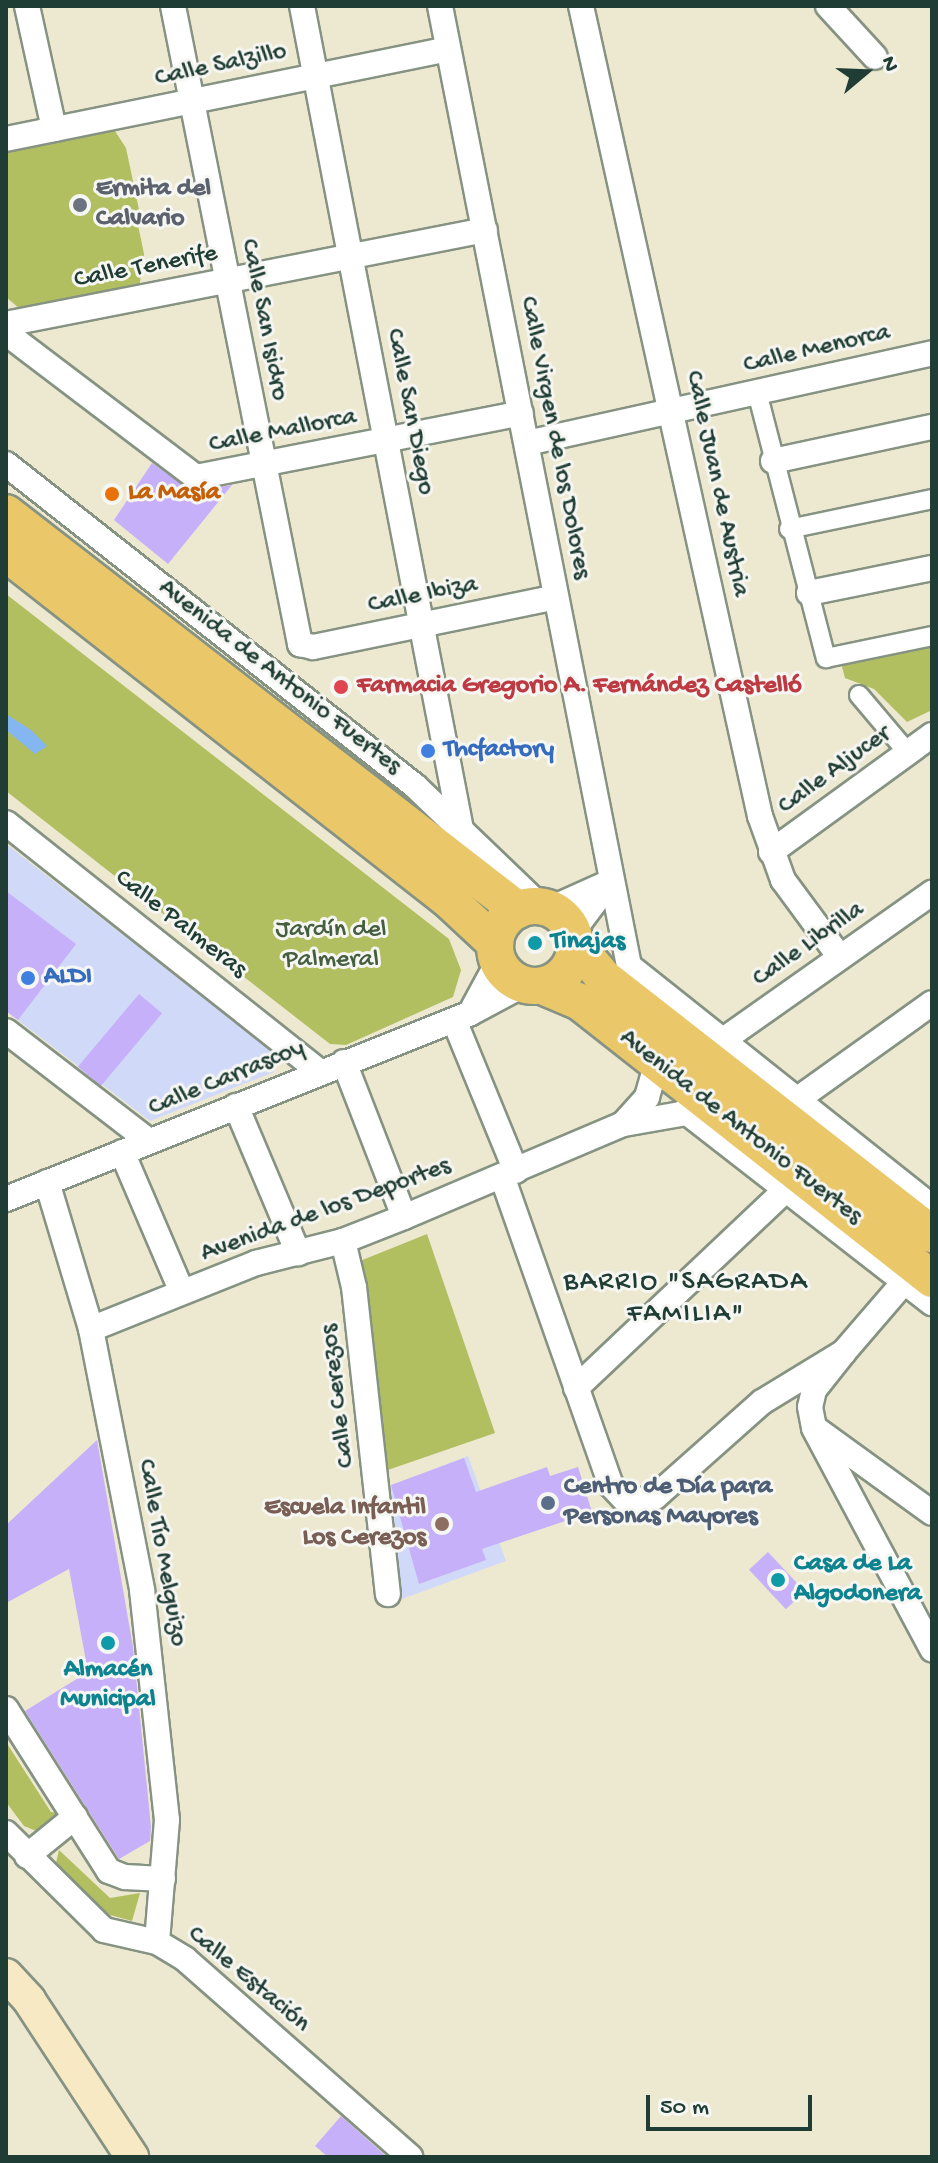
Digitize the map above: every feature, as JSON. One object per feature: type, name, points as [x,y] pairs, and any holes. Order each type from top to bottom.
[{"type":"main road","name":"Avenida de Antonio Fuertes","points":[[6,513],[551,920],[604,978],[932,1234]]},
{"type":"main road","name":"Avenida de Antonio Fuertes","points":[[6,553],[443,895],[514,969],[580,1002],[657,1063],[700,1110],[917,1276]]},
{"type":"main road","points":[[551,920],[563,976],[514,969],[502,923],[551,920]]},
{"type":"main road","points":[[6,1975],[29,2000],[132,2157]]},
{"type":"street","points":[[27,6],[54,129]]},
{"type":"street","name":"Calle San Isidro","points":[[173,6],[300,644]]},
{"type":"street","name":"Calle San Diego","points":[[302,6],[425,625],[461,829]]},
{"type":"street","name":"Calle Virgen de los Dolores","points":[[440,6],[610,882],[629,966]]},
{"type":"street","name":"Calle Juan de Austria","points":[[581,6],[771,852],[783,880],[839,956]]},
{"type":"street","points":[[828,6],[875,57]]},
{"type":"street","name":"Calle Salzillo","points":[[6,139],[448,49]]},
{"type":"street","name":"Calle Tenerife","points":[[6,324],[485,230]]},
{"type":"street","name":"Calle Mallorca","points":[[6,333],[196,477],[521,413]]},
{"type":"street","name":"Calle Menorca","points":[[527,443],[932,353]]},
{"type":"street","points":[[757,392],[789,529],[826,658],[932,636]]},
{"type":"street","points":[[773,461],[932,427]]},
{"type":"street","name":"Avenida de Antonio Fuertes","points":[[6,464],[415,786],[551,920]]},
{"type":"street","points":[[789,529],[932,499]]},
{"type":"street","points":[[809,593],[932,568]]},
{"type":"street","name":"Calle Ibiza","points":[[300,644],[313,647],[556,597]]},
{"type":"street","points":[[859,695],[908,753]]},
{"type":"street","name":"Calle Aljucer","points":[[771,852],[932,735]]},
{"type":"street","name":"Calle Palmeras","points":[[6,823],[320,1072]]},
{"type":"street","points":[[551,920],[610,882]]},
{"type":"street","name":"Calle Librilla","points":[[719,1043],[932,893]]},
{"type":"street","name":"Avenida de Antonio Fuertes","points":[[629,966],[719,1043],[932,1207]]},
{"type":"street","points":[[514,969],[462,1017],[576,1388],[611,1485],[628,1503],[655,1497],[762,1402],[844,1352]]},
{"type":"street","points":[[795,1101],[930,1008]]},
{"type":"street","name":"Calle Carrascoy","points":[[6,1199],[462,1017]]},
{"type":"street","points":[[6,1031],[149,1141]]},
{"type":"street","points":[[344,1062],[404,1217]]},
{"type":"street","points":[[623,1124],[647,1097],[657,1063]]},
{"type":"street","points":[[236,1106],[298,1253]]},
{"type":"street","name":"Avenida de Antonio Fuertes","points":[[700,1110],[783,1192],[917,1276],[932,1303]]},
{"type":"street","name":"Avenida de los Deportes","points":[[91,1329],[182,1292],[343,1241],[623,1124],[700,1110]]},
{"type":"street","points":[[122,1152],[182,1292]]},
{"type":"street","name":"Calle Tío Melguizo","points":[[47,1182],[91,1329],[142,1590],[167,1820],[157,1942]]},
{"type":"street","points":[[576,1388],[783,1192]]},
{"type":"street","name":"Calle Cerezos","points":[[343,1241],[354,1287],[388,1594]]},
{"type":"street","points":[[917,1276],[844,1352],[814,1390],[810,1407],[814,1428],[932,1649]]},
{"type":"street","points":[[814,1428],[932,1513]]},
{"type":"street","points":[[6,1709],[109,1871],[125,1877],[163,1879]]},
{"type":"street","points":[[27,1856],[75,1817]]},
{"type":"street","name":"Calle Estación","points":[[6,1833],[104,1930],[157,1942],[185,1959],[410,2157]]},
{"type":"shaded area","points":[[6,844],[274,1052],[278,1061],[274,1072],[150,1121],[6,1011]]},
{"type":"shaded area","name":"Escuela Infantil Los Cerezos","points":[[468,1456],[506,1561],[399,1600],[387,1487]]},
{"type":"green space","points":[[113,128],[126,148],[142,224],[138,225],[144,254],[139,289],[20,309],[6,297],[6,151]]},
{"type":"green space","name":"Jardín del Palmeral","points":[[6,594],[449,939],[461,970],[453,997],[346,1045],[330,1044],[6,791]]},
{"type":"green space","points":[[932,646],[932,710],[907,722],[874,689],[845,678],[841,663]]},
{"type":"green space","points":[[427,1234],[495,1433],[382,1472],[360,1261]]},
{"type":"green space","points":[[6,1742],[51,1812],[60,1813],[39,1832],[24,1826],[6,1802]]},
{"type":"green space","points":[[59,1850],[110,1898],[140,1893],[132,1921],[103,1913],[56,1863]]},
{"type":"water","points":[[6,714],[31,730],[47,746],[35,754],[6,730]]},
{"type":"building","points":[[152,463],[192,491],[232,485],[168,564],[114,520]]},
{"type":"building","name":"ALDI","points":[[6,891],[76,944],[18,1020],[6,1011]]},
{"type":"building","points":[[139,994],[162,1013],[101,1086],[78,1067]]},
{"type":"building","name":"Almacén Municipal","points":[[97,1440],[133,1647],[151,1827],[150,1841],[119,1859],[25,1711],[88,1672],[69,1569],[6,1603],[6,1525]]},
{"type":"building","name":"Escuela Infantil Los Cerezos","points":[[464,1458],[476,1492],[547,1467],[550,1476],[578,1467],[592,1512],[482,1549],[486,1560],[419,1584],[391,1485]]},
{"type":"building","name":"Casa de La Algodonera","points":[[768,1552],[805,1591],[786,1609],[749,1570]]},
{"type":"building","points":[[341,2116],[387,2157],[328,2157],[315,2146]]},
{"type":"place","name":"Ermita del Calvario","points":[[80,205]]},
{"type":"place","name":"La Masía","points":[[112,494]]},
{"type":"place","name":"Farmacia Gregorio A. Fernández Castelló","points":[[341,687]]},
{"type":"place","name":"Thcfactory","points":[[428,751]]},
{"type":"place","name":"Tinajas","points":[[535,943]]},
{"type":"place","name":"ALDI","points":[[28,978]]},
{"type":"place","name":"Centro de Día para Personas Mayores","points":[[548,1503]]},
{"type":"place","name":"Escuela Infantil Los Cerezos","points":[[442,1524]]},
{"type":"place","name":"Casa de La Algodonera","points":[[778,1580]]},
{"type":"place","name":"Almacén Municipal","points":[[108,1643]]},
{"type":"district","name":"BARRIO \"SAGRADA FAMILIA\"","points":[[686,1299]]}]
